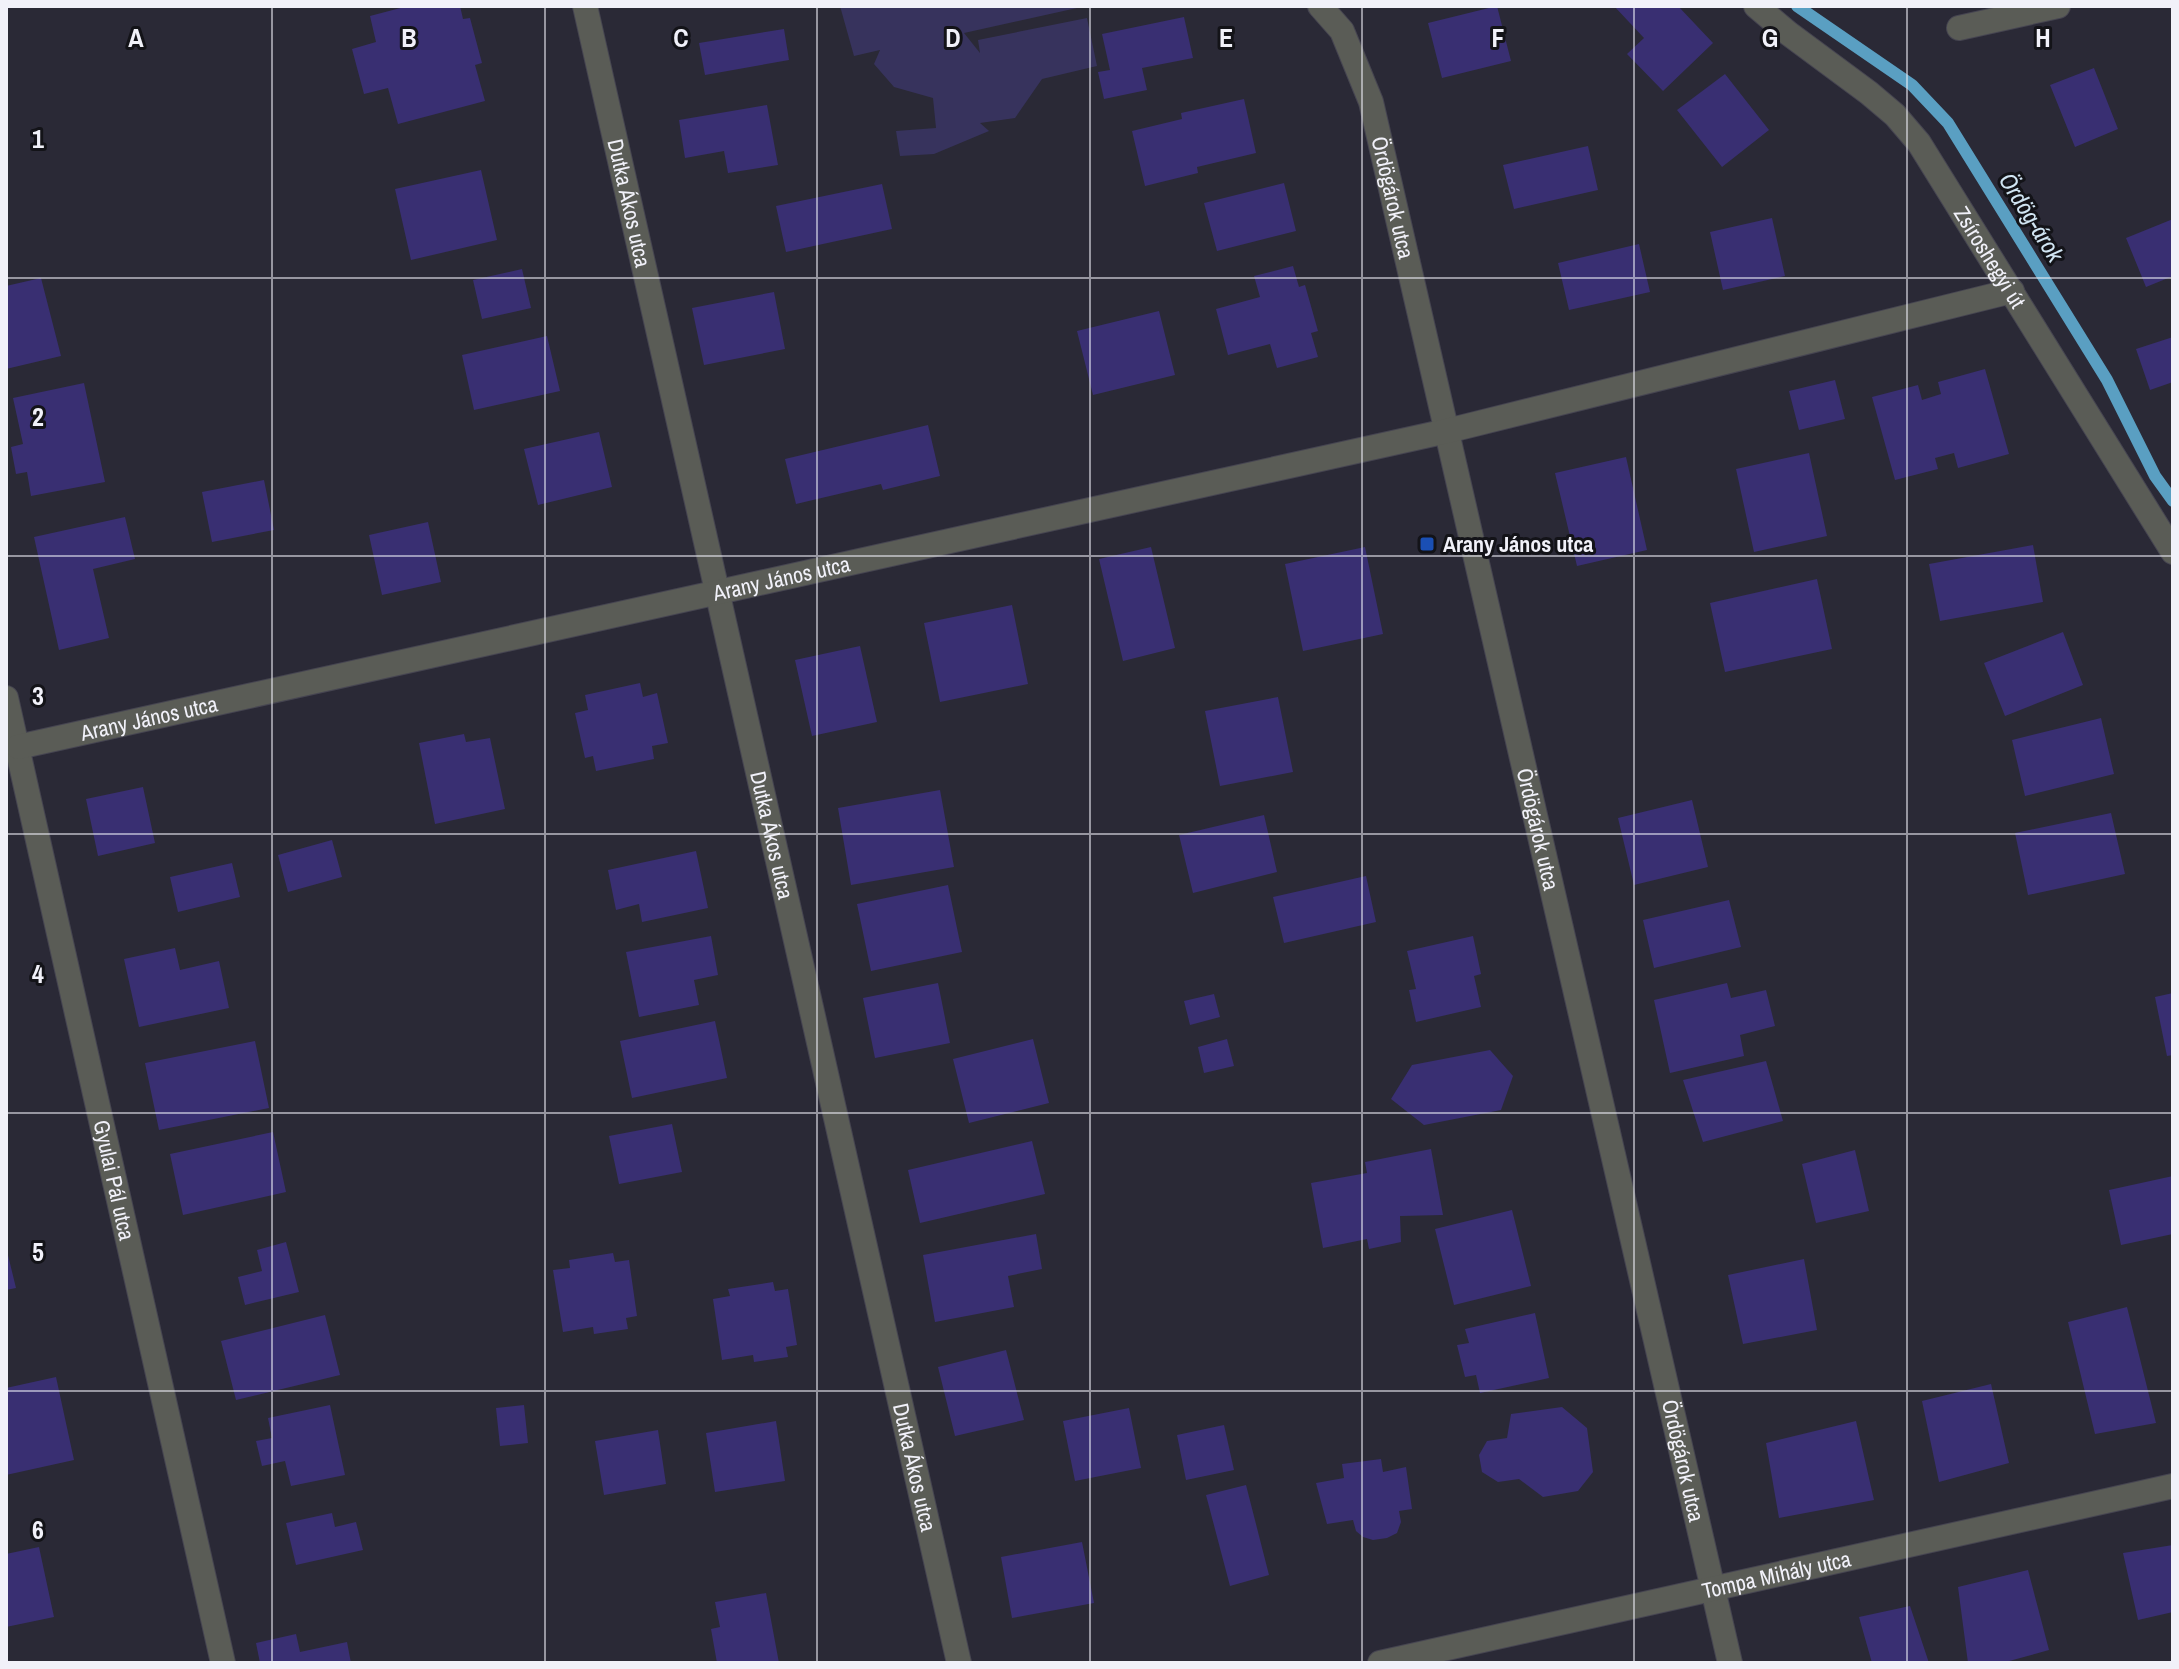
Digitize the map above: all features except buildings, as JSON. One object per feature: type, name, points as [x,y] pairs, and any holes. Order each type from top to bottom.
[{"type":"street","name":"Dutka Ákos utca","points":[[585,6],[959,1663]]},
{"type":"street","name":"Ördögárok utca","points":[[1320,6],[1342,31],[1371,102],[1730,1663]]},
{"type":"street","name":"Zsíroshegyi út","points":[[1756,6],[1869,93],[1895,115],[1919,143],[2173,552]]},
{"type":"street","points":[[1959,28],[2058,6]]},
{"type":"street","name":"Arany János utca","points":[[18,747],[1447,431],[2012,291]]},
{"type":"street","name":"Gyulai Pál utca","points":[[6,698],[223,1663]]},
{"type":"street","name":"Tompa Mihály utca","points":[[1380,1663],[2173,1486]]},
{"type":"shaded area","points":[[840,6],[1086,6],[964,33],[980,53],[978,40],[1087,18],[1097,66],[1042,79],[1015,118],[980,123],[989,131],[934,154],[900,156],[896,131],[936,128],[933,98],[894,87],[874,64],[880,50],[854,56]]},
{"type":"waterway","name":"Ördög-árok","points":[[1797,6],[1912,85],[1948,123],[2107,380],[2155,476],[2173,501]]},
{"type":"place","name":"Arany János utca","points":[[1427,544]]}]
